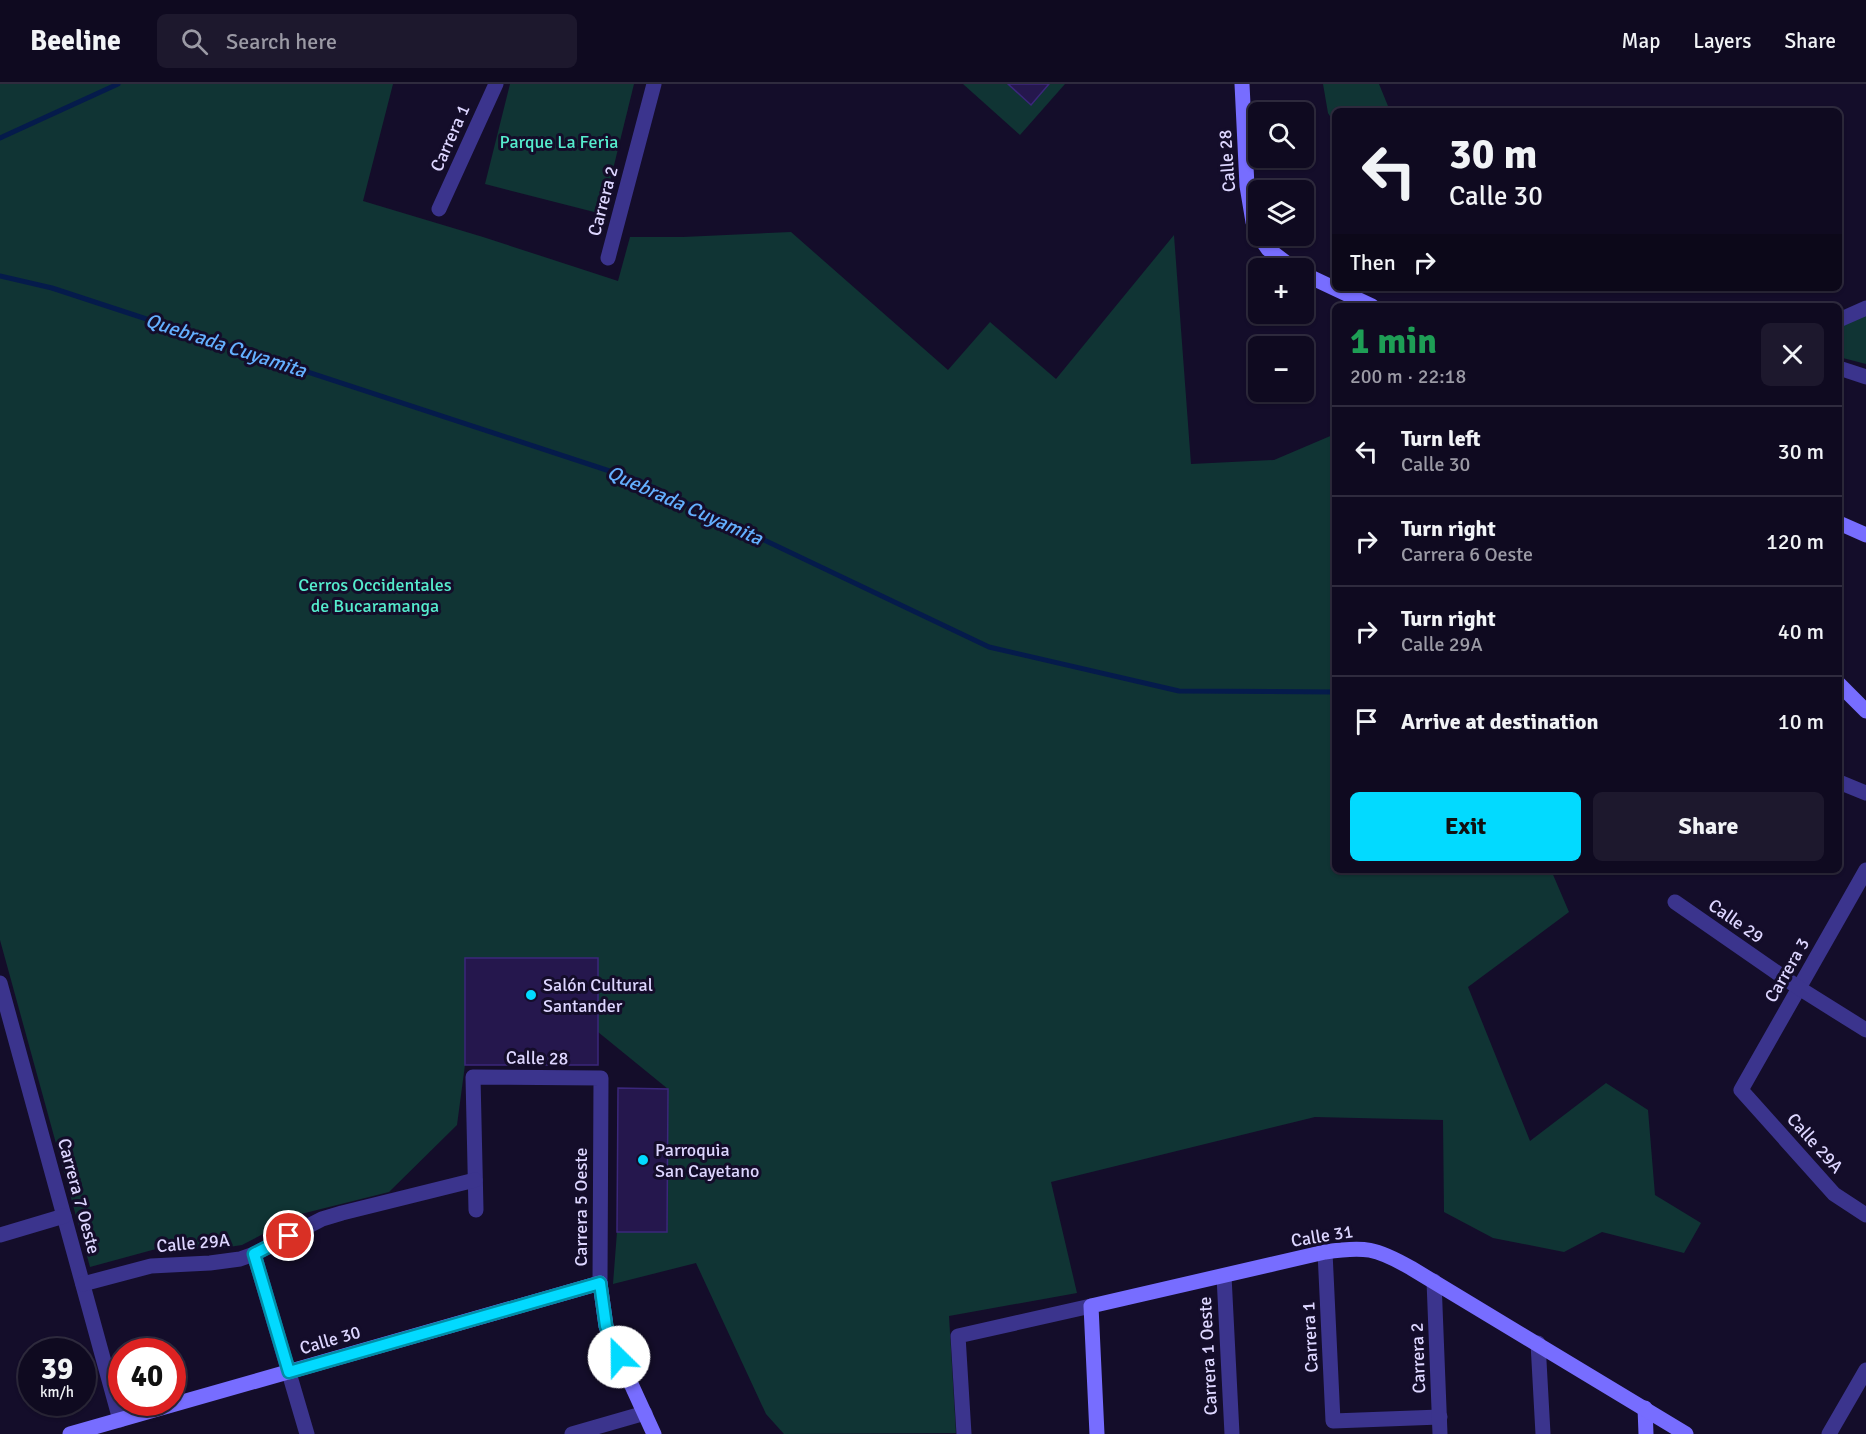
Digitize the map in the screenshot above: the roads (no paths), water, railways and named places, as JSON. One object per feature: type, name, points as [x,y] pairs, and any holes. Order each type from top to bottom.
[{"type":"street","name":"Carrera 1","points":[[439,208],[496,84]]},
{"type":"street","name":"Carrera 2","points":[[608,258],[654,84]]},
{"type":"street","name":"Calle 28","points":[[1242,84],[1248,186]]},
{"type":"street","name":"Calle 28","points":[[1266,246],[1280,258]]},
{"type":"street","points":[[1314,279],[1332,287]]},
{"type":"street","points":[[1340,291],[1366,303]]},
{"type":"street","points":[[1842,319],[1866,308]]},
{"type":"street","points":[[1842,369],[1866,377]]},
{"type":"street","points":[[1842,524],[1866,535]]},
{"type":"street","points":[[1842,687],[1866,711]]},
{"type":"street","points":[[1842,783],[1866,792]]},
{"type":"street","name":"Carrera 3","points":[[1741,1090],[1866,870]]},
{"type":"street","name":"Calle 29","points":[[1675,902],[1799,988],[1866,1030]]},
{"type":"street","name":"Carrera 7 Oeste","points":[[0,983],[5,1023],[64,1216],[120,1420]]},
{"type":"street","name":"Calle 28","points":[[476,1180],[473,1077],[601,1078]]},
{"type":"street","name":"Carrera 5 Oeste","points":[[601,1078],[600,1283],[606,1326],[654,1434]]},
{"type":"street","name":"Calle 29A","points":[[1741,1090],[1834,1194],[1866,1215]]},
{"type":"street","points":[[476,1180],[476,1210]]},
{"type":"street","name":"Calle 29A","points":[[83,1284],[151,1266],[230,1261],[254,1254],[322,1219],[342,1212],[476,1180]]},
{"type":"street","points":[[0,1235],[64,1216]]},
{"type":"street","name":"Calle 31","points":[[964,1434],[958,1336],[1325,1252],[1359,1248],[1385,1253],[1686,1434]]},
{"type":"street","name":"Carrera 1","points":[[1325,1252],[1333,1421],[1440,1417]]},
{"type":"street","points":[[254,1254],[308,1434]]},
{"type":"street","name":"Carrera 1 Oeste","points":[[1224,1276],[1232,1434]]},
{"type":"street","name":"Carrera 2","points":[[1434,1281],[1440,1434]]},
{"type":"street","name":"Calle 30","points":[[70,1434],[600,1283]]},
{"type":"street","points":[[1091,1306],[1097,1434]]},
{"type":"street","points":[[1538,1343],[1543,1434]]},
{"type":"street","points":[[1829,1434],[1866,1370]]},
{"type":"street","points":[[1645,1408],[1646,1434]]},
{"type":"street","points":[[572,1434],[645,1413]]},
{"type":"waterway","points":[[0,138],[118,84]]},
{"type":"waterway","name":"Quebrada Cuyamita","points":[[0,276],[52,288],[640,481],[989,647],[1179,691],[1332,692]]},
{"type":"place","name":"Salón Cultural Santander","points":[[531,995]]},
{"type":"place","name":"Parroquia San Cayetano","points":[[643,1160]]},
{"type":"park label","name":"Parque La Feria","points":[[559,142]]},
{"type":"park label","name":"Cerros Occidentales de Bucaramanga","points":[[375,595]]}]
